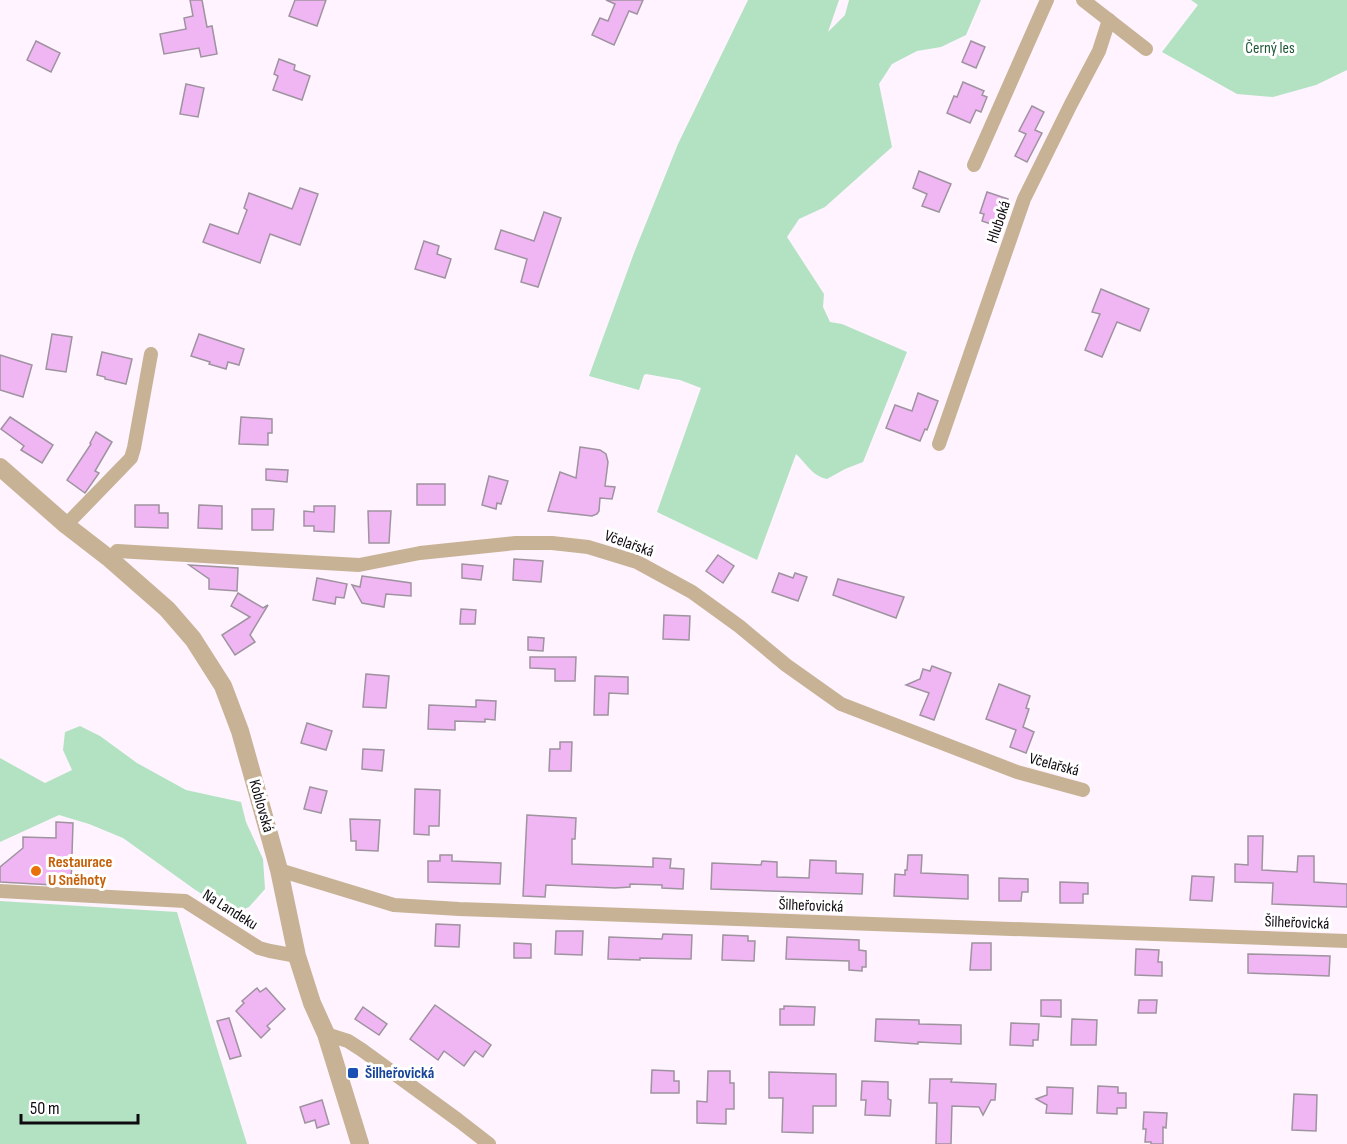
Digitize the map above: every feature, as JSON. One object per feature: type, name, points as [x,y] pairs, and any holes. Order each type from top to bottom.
[{"type":"street","points":[[974,165],[1047,0]]},
{"type":"street","points":[[1083,0],[1146,49]]},
{"type":"street","name":"Hluboká","points":[[939,444],[1024,199],[1099,51],[1109,20]]},
{"type":"street","points":[[66,525],[131,458],[151,354]]},
{"type":"street","name":"Koblovská","points":[[0,467],[167,609],[204,654],[223,686],[240,731],[279,870],[297,956],[312,1003],[326,1034],[360,1144]]},
{"type":"street","name":"Včelařská","points":[[110,559],[117,551],[359,565],[420,553],[516,543],[552,543],[588,547],[637,562],[692,592],[739,626],[786,665],[841,704],[1017,772],[1083,790]]},
{"type":"street","name":"Šilheřovická","points":[[279,870],[394,905],[1347,941]]},
{"type":"street","name":"Na Landeku","points":[[0,891],[185,901],[259,948],[297,956]]},
{"type":"street","points":[[326,1034],[348,1041],[362,1050],[489,1144]]},
{"type":"green space","points":[[748,0],[839,0],[828,32],[845,15],[849,0],[981,0],[966,35],[941,47],[917,51],[892,64],[879,84],[892,147],[825,207],[799,219],[787,237],[824,294],[823,307],[830,322],[842,324],[907,352],[863,462],[827,479],[813,472],[796,454],[757,560],[657,512],[701,388],[680,380],[646,374],[639,390],[589,376],[634,253],[678,144]]},
{"type":"green space","name":"Černý les","points":[[1191,0],[1347,0],[1347,70],[1316,85],[1273,97],[1237,94],[1162,52],[1198,5]]},
{"type":"green space","points":[[80,726],[100,736],[137,763],[186,790],[241,802],[246,822],[263,859],[265,889],[249,907],[233,914],[123,838],[59,815],[0,842],[0,758],[45,783],[72,770],[63,750],[65,732]]},
{"type":"green space","points":[[0,901],[177,912],[247,1144],[0,1144]]},
{"type":"building","points":[[190,0],[202,0],[207,27],[212,26],[217,54],[201,57],[199,48],[164,54],[160,34],[186,29],[184,18],[193,16]]},
{"type":"building","points":[[295,0],[326,0],[317,26],[289,16]]},
{"type":"building","points":[[606,0],[643,0],[637,14],[629,11],[614,45],[592,35],[600,18],[608,21],[615,4]]},
{"type":"building","points":[[36,41],[60,53],[51,72],[27,60]]},
{"type":"building","points":[[971,41],[985,47],[976,68],[962,62]]},
{"type":"building","points":[[279,59],[295,65],[294,70],[310,76],[302,100],[273,90],[278,76],[274,74]]},
{"type":"building","points":[[963,82],[984,91],[982,95],[987,97],[981,112],[976,110],[970,123],[947,113]]},
{"type":"building","points":[[186,84],[204,88],[198,117],[180,114]]},
{"type":"building","points":[[1032,106],[1044,112],[1035,130],[1042,133],[1027,162],[1015,156],[1026,134],[1019,131]]},
{"type":"building","points":[[919,171],[951,184],[939,212],[922,206],[927,194],[913,188]]},
{"type":"building","points":[[300,188],[318,194],[300,245],[270,234],[260,263],[203,242],[210,224],[238,234],[247,210],[244,208],[249,193],[292,209]]},
{"type":"building","points":[[987,192],[1008,199],[1001,220],[996,219],[994,225],[982,221],[984,214],[980,213]]},
{"type":"building","points":[[544,212],[561,218],[538,287],[521,282],[527,259],[495,249],[501,230],[534,241]]},
{"type":"building","points":[[424,241],[439,246],[437,254],[451,259],[445,278],[415,269]]},
{"type":"building","points":[[1101,289],[1149,309],[1140,331],[1117,322],[1102,357],[1085,350],[1100,314],[1092,312]]},
{"type":"building","points":[[52,334],[72,337],[66,372],[46,369]]},
{"type":"building","points":[[199,334],[244,349],[239,365],[228,362],[226,369],[191,356]]},
{"type":"building","points":[[102,352],[132,359],[126,384],[97,375]]},
{"type":"building","points":[[0,355],[32,365],[23,397],[0,390]]},
{"type":"building","points":[[918,393],[938,401],[927,430],[925,429],[920,441],[886,428],[895,405],[912,411]]},
{"type":"building","points":[[10,417],[53,445],[42,463],[21,450],[24,446],[1,429]]},
{"type":"building","points":[[241,417],[272,419],[272,433],[268,433],[268,445],[239,444]]},
{"type":"building","points":[[96,432],[112,442],[95,471],[99,473],[85,493],[67,480],[91,444]]},
{"type":"building","points":[[580,447],[600,450],[606,454],[608,462],[605,486],[615,487],[612,499],[600,498],[599,511],[592,516],[548,511],[560,472],[576,478]]},
{"type":"building","points":[[266,469],[288,470],[287,482],[266,480]]},
{"type":"building","points":[[489,476],[508,481],[501,504],[497,503],[496,509],[482,505]]},
{"type":"building","points":[[417,484],[445,484],[445,505],[417,505]]},
{"type":"building","points":[[135,505],[159,505],[159,513],[168,513],[168,528],[135,527]]},
{"type":"building","points":[[199,505],[222,506],[222,529],[198,528]]},
{"type":"building","points":[[314,506],[335,506],[334,532],[314,531],[314,526],[304,526],[304,511],[314,512]]},
{"type":"building","points":[[252,509],[274,509],[273,530],[252,530]]},
{"type":"building","points":[[368,511],[391,511],[389,543],[369,543]]},
{"type":"building","points":[[718,555],[734,566],[723,583],[706,571]]},
{"type":"building","points":[[514,559],[543,561],[541,582],[513,580]]},
{"type":"building","points":[[462,564],[483,566],[481,580],[462,578]]},
{"type":"building","points":[[189,565],[238,568],[237,591],[209,589],[209,579]]},
{"type":"building","points":[[779,573],[793,578],[795,573],[807,577],[798,601],[772,592]]},
{"type":"building","points":[[362,576],[411,583],[411,596],[386,594],[384,607],[362,603],[352,585],[360,587]]},
{"type":"building","points":[[317,578],[347,584],[344,598],[336,597],[335,604],[313,600]]},
{"type":"building","points":[[838,579],[904,597],[896,618],[833,595]]},
{"type":"building","points":[[238,593],[263,608],[268,605],[250,635],[255,642],[235,655],[222,635],[250,617],[231,606]]},
{"type":"building","points":[[461,609],[476,610],[475,624],[460,624]]},
{"type":"building","points":[[664,615],[690,616],[689,640],[663,639]]},
{"type":"building","points":[[528,637],[544,638],[543,651],[528,650]]},
{"type":"building","points":[[530,657],[576,657],[575,681],[555,681],[555,669],[530,668]]},
{"type":"building","points":[[932,666],[951,673],[934,720],[920,715],[929,693],[906,685],[920,679],[923,669],[930,671]]},
{"type":"building","points":[[366,674],[389,676],[386,708],[363,707]]},
{"type":"building","points":[[595,676],[628,677],[628,694],[609,693],[608,715],[594,715]]},
{"type":"building","points":[[999,684],[1030,696],[1026,708],[1029,709],[1023,727],[1034,732],[1026,753],[1010,747],[1016,730],[986,719]]},
{"type":"building","points":[[476,700],[496,701],[495,720],[455,721],[455,730],[428,729],[429,705],[476,707]]},
{"type":"building","points":[[307,723],[332,731],[326,750],[301,743]]},
{"type":"building","points":[[560,742],[572,742],[571,771],[549,771],[550,749],[560,749]]},
{"type":"building","points":[[363,749],[384,750],[382,771],[362,769]]},
{"type":"building","points":[[310,787],[327,791],[321,813],[304,809]]},
{"type":"building","points":[[415,789],[440,790],[439,826],[429,826],[429,835],[414,834]]},
{"type":"building","points":[[527,815],[576,818],[575,839],[572,839],[572,864],[653,867],[653,858],[671,859],[670,868],[684,869],[683,889],[662,888],[662,885],[630,884],[630,887],[615,888],[546,885],[545,897],[523,896]]},
{"type":"building","points":[[350,819],[380,820],[378,851],[356,850],[356,841],[351,841]]},
{"type":"building","name":"Restaurace U Sněhoty","points":[[56,822],[73,823],[71,886],[0,882],[0,867],[23,848],[23,837],[56,838]]},
{"type":"building","points":[[1248,836],[1263,836],[1262,870],[1297,872],[1298,856],[1314,856],[1314,882],[1347,884],[1347,907],[1272,904],[1273,883],[1235,882],[1235,864],[1248,865]]},
{"type":"building","points":[[440,855],[452,855],[452,861],[501,863],[500,884],[428,882],[428,861],[440,861]]},
{"type":"building","points":[[908,855],[922,855],[921,873],[968,875],[968,899],[894,896],[895,874],[905,875]]},
{"type":"building","points":[[810,860],[836,861],[836,873],[863,874],[862,894],[711,889],[712,863],[761,865],[762,861],[777,862],[777,877],[809,878]]},
{"type":"building","points":[[1192,876],[1214,877],[1212,901],[1190,900]]},
{"type":"building","points":[[999,878],[1028,879],[1028,892],[1022,892],[1021,901],[999,901]]},
{"type":"building","points":[[1060,882],[1088,883],[1088,894],[1083,894],[1083,903],[1060,903]]},
{"type":"building","points":[[436,924],[460,925],[459,947],[435,946]]},
{"type":"building","points":[[556,931],[583,931],[582,955],[555,954]]},
{"type":"building","points":[[663,934],[692,935],[691,959],[608,959],[609,937],[662,939]]},
{"type":"building","points":[[723,935],[748,936],[748,941],[755,941],[754,961],[722,960]]},
{"type":"building","points":[[787,937],[859,940],[859,950],[866,951],[866,967],[862,967],[862,971],[849,970],[849,961],[786,959]]},
{"type":"building","points":[[514,943],[531,944],[531,958],[514,958]]},
{"type":"building","points":[[972,943],[991,943],[991,970],[970,970]]},
{"type":"building","points":[[1136,949],[1159,950],[1158,962],[1162,962],[1162,976],[1135,975]]},
{"type":"building","points":[[1248,954],[1330,956],[1329,976],[1248,973]]},
{"type":"building","points":[[257,988],[260,992],[266,988],[285,1009],[267,1026],[270,1029],[261,1038],[236,1011],[244,1003],[242,1001]]},
{"type":"building","points":[[1041,1000],[1061,1000],[1061,1017],[1041,1016]]},
{"type":"building","points":[[1139,1000],[1157,1000],[1156,1013],[1138,1013]]},
{"type":"building","points":[[435,1005],[491,1045],[483,1057],[475,1051],[464,1066],[444,1051],[438,1060],[410,1039]]},
{"type":"building","points":[[784,1006],[815,1007],[814,1025],[780,1025],[780,1009],[784,1009]]},
{"type":"building","points":[[363,1007],[387,1024],[379,1035],[355,1019]]},
{"type":"building","points":[[229,1018],[241,1056],[230,1059],[217,1021]]},
{"type":"building","points":[[876,1019],[919,1020],[919,1024],[961,1025],[961,1044],[875,1041]]},
{"type":"building","points":[[1072,1019],[1097,1020],[1096,1045],[1071,1045]]},
{"type":"building","points":[[1011,1023],[1039,1024],[1038,1040],[1033,1040],[1033,1046],[1010,1045]]},
{"type":"building","points":[[652,1070],[674,1071],[674,1081],[679,1081],[679,1093],[651,1093]]},
{"type":"building","points":[[708,1071],[730,1071],[730,1083],[734,1083],[734,1109],[726,1109],[726,1124],[697,1123],[697,1101],[707,1102]]},
{"type":"building","points":[[769,1072],[836,1074],[836,1106],[813,1106],[813,1133],[782,1132],[783,1098],[769,1098]]},
{"type":"building","points":[[930,1079],[996,1084],[995,1100],[991,1100],[983,1115],[979,1107],[952,1106],[951,1144],[936,1144],[937,1103],[929,1103]]},
{"type":"building","points":[[862,1081],[888,1082],[888,1099],[891,1100],[890,1116],[865,1115],[866,1100],[861,1100]]},
{"type":"building","points":[[1098,1086],[1118,1087],[1118,1093],[1126,1093],[1126,1108],[1117,1108],[1117,1114],[1097,1113]]},
{"type":"building","points":[[1047,1087],[1073,1088],[1072,1114],[1046,1113],[1047,1105],[1036,1099],[1047,1095]]},
{"type":"building","points":[[1294,1094],[1317,1095],[1316,1131],[1292,1130]]},
{"type":"building","points":[[322,1100],[329,1124],[317,1128],[315,1120],[305,1123],[300,1107]]},
{"type":"building","points":[[1144,1112],[1167,1113],[1166,1128],[1163,1127],[1163,1144],[1145,1142]]},
{"type":"place","name":"Restaurace U Sněhoty","points":[[36,871]]},
{"type":"place","name":"Šilheřovická","points":[[353,1073]]}]
